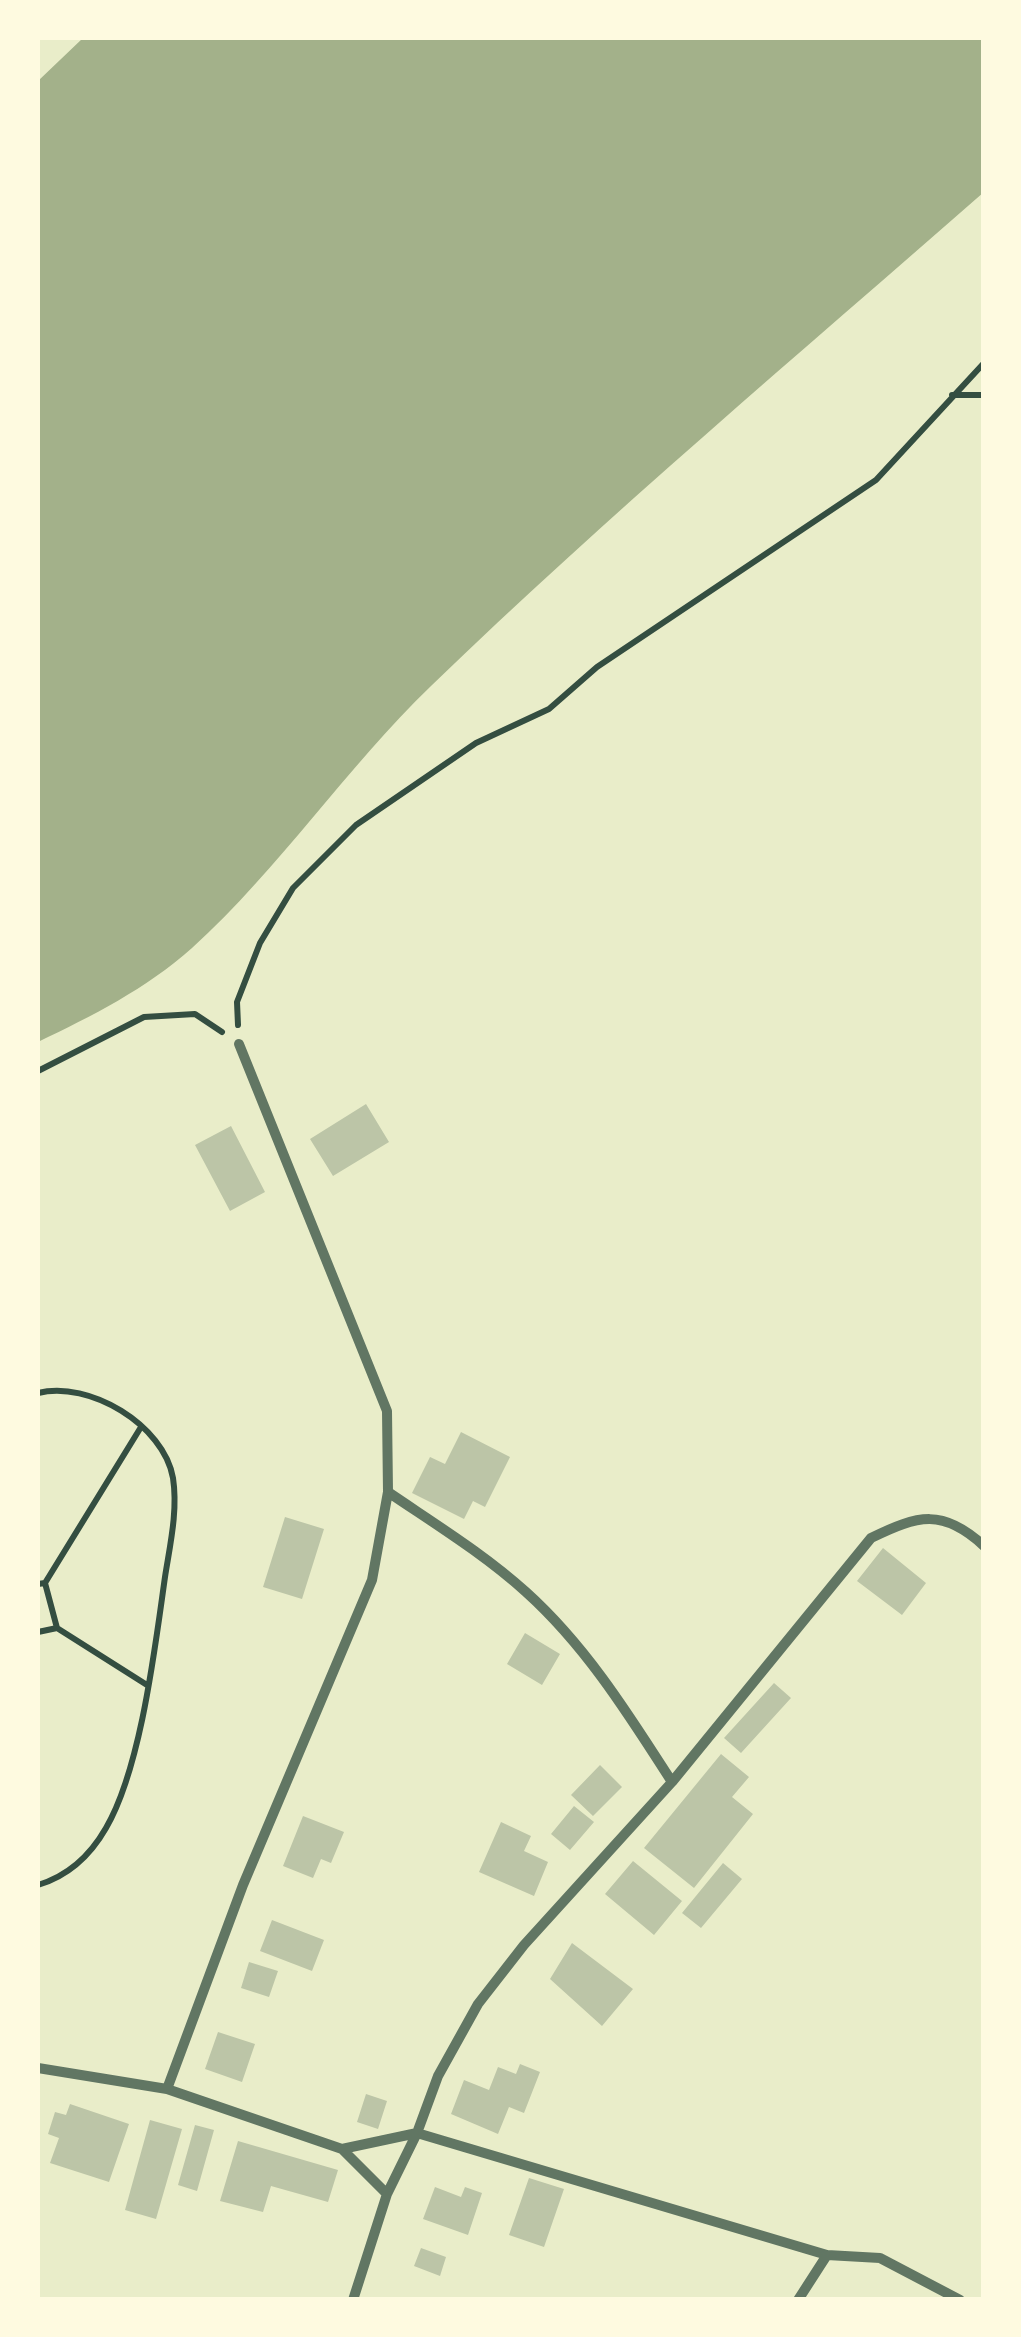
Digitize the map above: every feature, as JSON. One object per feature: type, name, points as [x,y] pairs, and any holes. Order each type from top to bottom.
[{"type":"street","points":[[166,2089],[243,1886],[372,1580],[388,1492],[387,1411],[239,1044]]},
{"type":"street","points":[[388,1492],[460,1540],[528,1593],[606,1680],[672,1782]]},
{"type":"street","points":[[354,2300],[387,2194],[417,2133],[438,2076],[478,2004],[524,1945],[672,1782],[871,1538],[907,1520],[937,1518],[965,1528],[984,1546]]},
{"type":"street","points":[[38,2068],[166,2089],[342,2149],[387,2194]]},
{"type":"street","points":[[342,2149],[417,2133],[827,2255],[880,2258],[960,2300]]},
{"type":"street","points":[[798,2300],[827,2255]]},
{"type":"path","points":[[239,1044],[237,1002],[260,943],[293,888],[356,825],[476,743],[548,710],[597,666],[876,480],[950,394],[984,362]]},
{"type":"path","points":[[950,394],[984,395]]},
{"type":"path","points":[[38,1071],[144,1018],[195,1014],[239,1044]]},
{"type":"path","points":[[38,1393],[68,1390],[94,1398],[141,1427],[158,1443],[168,1461],[174,1502],[147,1685],[120,1799],[106,1829],[80,1863],[38,1885]]},
{"type":"path","points":[[141,1427],[41,1583],[57,1628],[147,1685]]},
{"type":"path","points":[[38,1632],[57,1628]]},
{"type":"shaded area","points":[[83,38],[983,38],[984,192],[498,622],[400,718],[255,885],[192,948],[137,989],[38,1042],[38,81]]},
{"type":"building","points":[[366,1104],[389,1142],[333,1176],[310,1139]]},
{"type":"building","points":[[231,1126],[265,1192],[230,1211],[195,1145]]},
{"type":"building","points":[[461,1432],[510,1457],[485,1507],[473,1501],[464,1519],[412,1493],[430,1457],[445,1464]]},
{"type":"building","points":[[285,1517],[324,1529],[302,1599],[263,1587]]},
{"type":"building","points":[[883,1548],[926,1583],[902,1615],[857,1581]]},
{"type":"building","points":[[525,1633],[560,1654],[542,1685],[507,1664]]},
{"type":"building","points":[[774,1683],[791,1698],[741,1753],[724,1738]]},
{"type":"building","points":[[721,1754],[749,1777],[732,1797],[753,1814],[694,1888],[644,1848]]},
{"type":"building","points":[[600,1765],[622,1787],[593,1816],[571,1795]]},
{"type":"building","points":[[574,1806],[594,1822],[570,1850],[551,1834]]},
{"type":"building","points":[[303,1816],[344,1832],[331,1863],[321,1859],[313,1878],[283,1866]]},
{"type":"building","points":[[501,1822],[531,1836],[524,1851],[548,1862],[534,1896],[479,1872]]},
{"type":"building","points":[[633,1861],[682,1901],[654,1935],[605,1894]]},
{"type":"building","points":[[723,1863],[742,1879],[701,1928],[682,1913]]},
{"type":"building","points":[[272,1920],[324,1940],[312,1971],[260,1951]]},
{"type":"building","points":[[572,1943],[633,1989],[602,2026],[550,1979]]},
{"type":"building","points":[[249,1962],[278,1971],[269,1997],[241,1988]]},
{"type":"building","points":[[218,2032],[255,2044],[242,2082],[205,2069]]},
{"type":"building","points":[[520,2064],[540,2072],[524,2113],[509,2107],[498,2134],[451,2114],[464,2080],[489,2090],[498,2067],[516,2074]]},
{"type":"building","points":[[366,2094],[387,2101],[378,2129],[357,2122]]},
{"type":"building","points":[[70,2104],[129,2124],[109,2182],[50,2163],[59,2138],[48,2134],[55,2112],[66,2115]]},
{"type":"building","points":[[150,2120],[182,2129],[156,2219],[125,2210]]},
{"type":"building","points":[[195,2125],[214,2130],[197,2191],[178,2185]]},
{"type":"building","points":[[238,2141],[338,2170],[328,2202],[271,2186],[263,2212],[220,2201]]},
{"type":"building","points":[[529,2178],[564,2189],[544,2247],[509,2235]]},
{"type":"building","points":[[435,2187],[461,2197],[465,2187],[482,2193],[468,2235],[423,2219]]},
{"type":"building","points":[[421,2248],[446,2257],[440,2276],[414,2266]]}]
